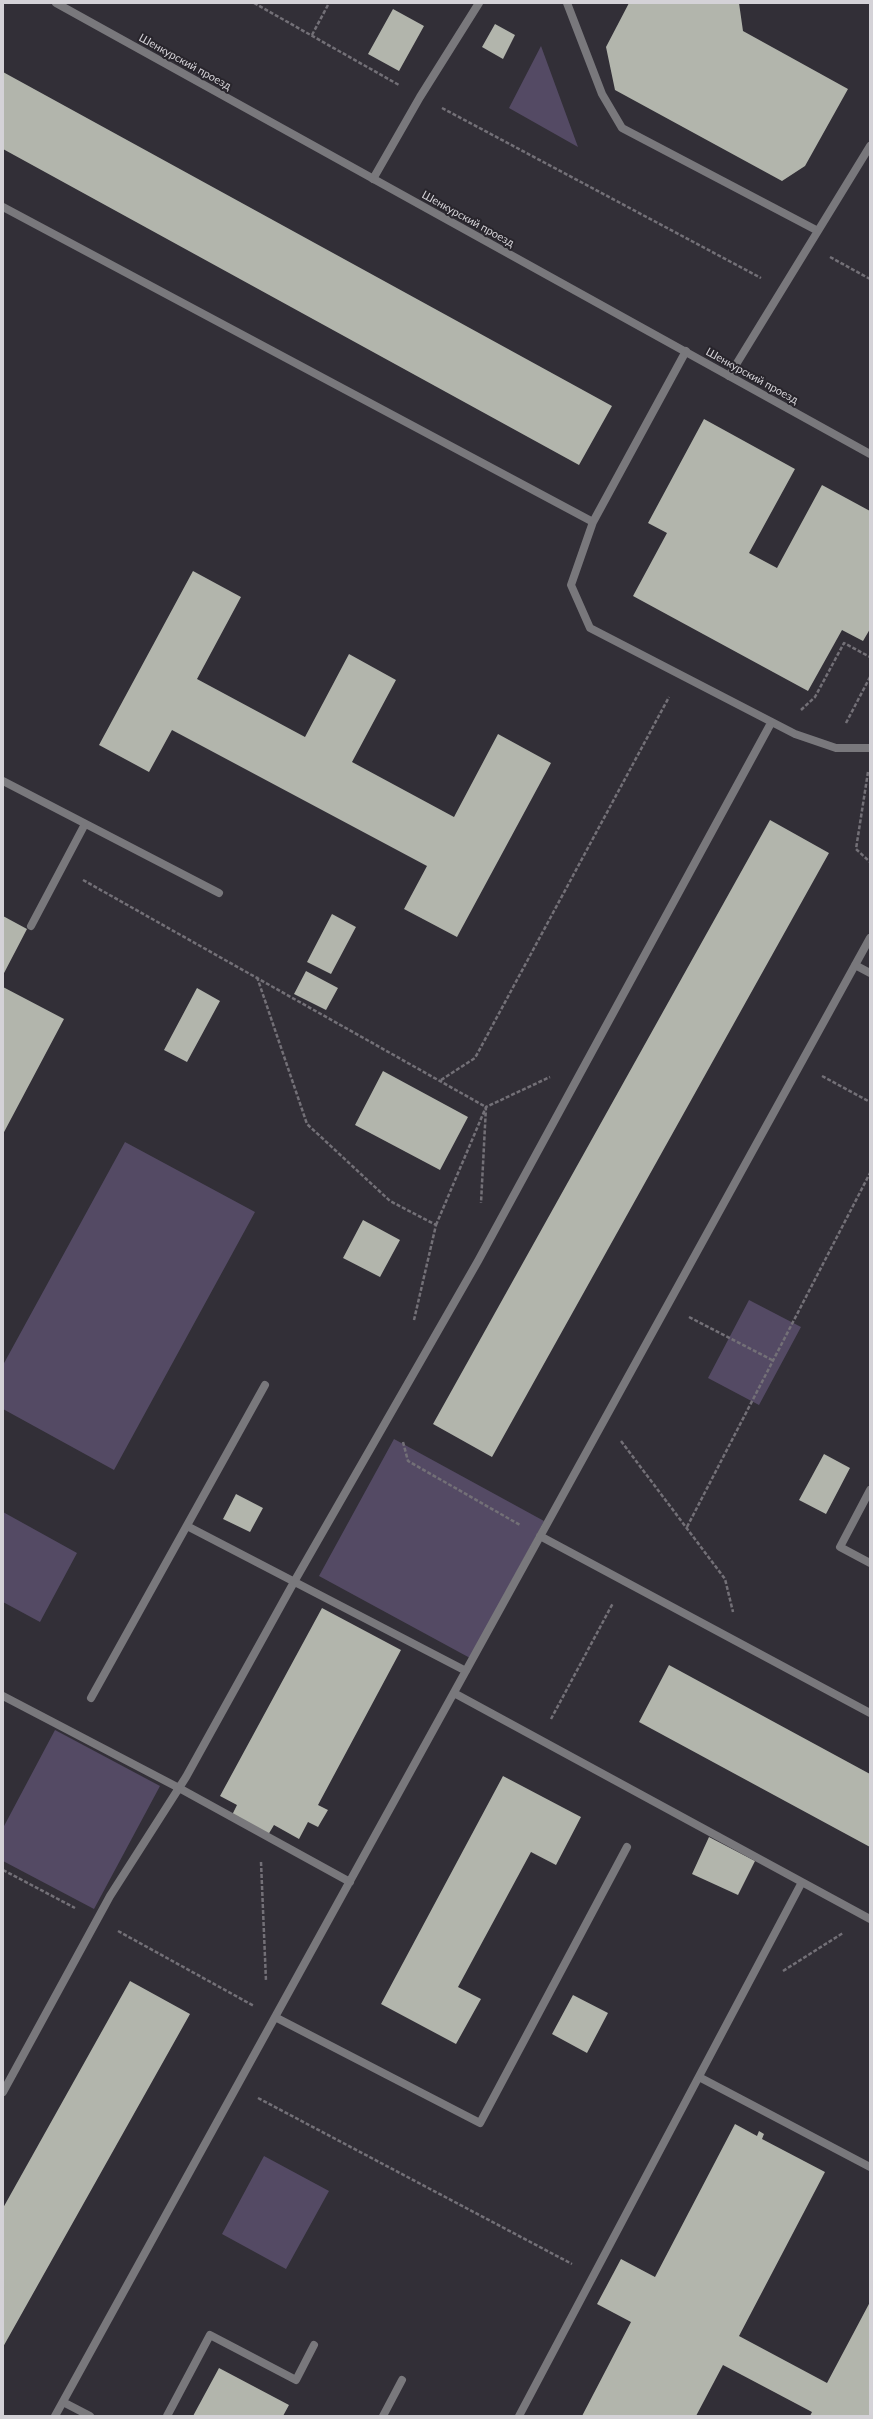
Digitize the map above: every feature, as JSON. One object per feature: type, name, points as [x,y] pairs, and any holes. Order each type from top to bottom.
[{"type":"street","name":"Шенкурский проезд","points":[[56,3],[870,454]]},
{"type":"street","points":[[374,179],[420,96],[479,3]]},
{"type":"street","points":[[568,3],[602,94],[622,128],[818,231]]},
{"type":"street","points":[[730,376],[870,146]]},
{"type":"street","points":[[3,208],[593,522]]},
{"type":"street","points":[[686,351],[593,522],[571,585],[590,628],[771,723],[836,748],[870,748]]},
{"type":"street","points":[[3,2092],[6,2080],[110,1896],[179,1788],[294,1582],[481,1254],[771,723]]},
{"type":"street","points":[[3,781],[220,893]]},
{"type":"street","points":[[31,926],[85,824]]},
{"type":"street","points":[[55,2416],[237,2087],[271,2015],[350,1882],[870,938]]},
{"type":"street","points":[[855,965],[870,973]]},
{"type":"street","points":[[91,1698],[265,1385]]},
{"type":"street","points":[[870,1490],[840,1547],[870,1563]]},
{"type":"street","points":[[187,1526],[466,1671]]},
{"type":"street","points":[[540,1536],[870,1713]]},
{"type":"street","points":[[454,1693],[869,1918]]},
{"type":"street","points":[[3,1696],[179,1788],[260,1834],[350,1882]]},
{"type":"street","points":[[271,2015],[480,2123],[627,1847]]},
{"type":"street","points":[[519,2416],[802,1882]]},
{"type":"street","points":[[698,2077],[870,2168]]},
{"type":"street","points":[[167,2416],[210,2335],[296,2380],[314,2345]]},
{"type":"street","points":[[383,2416],[402,2380]]},
{"type":"street","points":[[63,2402],[90,2416]]},
{"type":"path","points":[[254,3],[420,96],[782,290]]},
{"type":"path","points":[[312,35],[329,3]]},
{"type":"path","points":[[809,246],[870,279]]},
{"type":"path","points":[[795,714],[815,697],[844,643],[870,657]]},
{"type":"path","points":[[440,1080],[475,1058],[672,692]]},
{"type":"path","points":[[869,765],[856,849],[870,862]]},
{"type":"path","points":[[62,868],[486,1106]]},
{"type":"path","points":[[257,977],[307,1124],[390,1201],[436,1225]]},
{"type":"path","points":[[800,1064],[870,1102]]},
{"type":"path","points":[[414,1323],[436,1225],[486,1106],[552,1076]]},
{"type":"path","points":[[481,1207],[486,1106]]},
{"type":"path","points":[[687,1527],[870,1173]]},
{"type":"path","points":[[667,1305],[728,1339],[772,1360]]},
{"type":"path","points":[[395,1406],[408,1461],[540,1536]]},
{"type":"path","points":[[604,1420],[687,1527],[725,1579],[741,1644]]},
{"type":"path","points":[[540,1739],[625,1582]]},
{"type":"path","points":[[260,1834],[271,2015]]},
{"type":"path","points":[[3,1870],[271,2015]]},
{"type":"path","points":[[781,1972],[869,1918]]},
{"type":"path","points":[[237,2087],[593,2276]]},
{"type":"shaded area","points":[[541,46],[578,147],[509,108]]},
{"type":"shaded area","points":[[125,1142],[255,1212],[114,1470],[3,1409],[3,1365]]},
{"type":"shaded area","points":[[749,1300],[801,1327],[759,1405],[708,1378]]},
{"type":"shaded area","points":[[394,1439],[544,1521],[470,1658],[319,1576]]},
{"type":"shaded area","points":[[3,1512],[77,1553],[40,1622],[3,1602]]},
{"type":"shaded area","points":[[55,1730],[160,1786],[94,1909],[3,1861],[3,1828]]},
{"type":"shaded area","points":[[264,2156],[329,2191],[286,2269],[222,2234]]},
{"type":"building","points":[[629,3],[739,3],[743,31],[848,89],[805,166],[782,181],[615,90],[606,47]]},
{"type":"building","points":[[393,9],[424,26],[399,71],[368,54]]},
{"type":"building","points":[[495,24],[515,35],[503,59],[482,47]]},
{"type":"building","points":[[3,72],[612,406],[579,465],[3,149]]},
{"type":"building","points":[[704,419],[795,469],[749,553],[777,568],[822,485],[870,511],[870,629],[863,641],[842,630],[808,691],[633,596],[667,533],[648,523]]},
{"type":"building","points":[[193,571],[241,597],[197,679],[305,737],[349,654],[396,680],[352,762],[454,817],[498,734],[551,763],[457,937],[404,909],[427,866],[172,730],[149,772],[99,745]]},
{"type":"building","points":[[770,820],[829,853],[492,1457],[433,1424]]},
{"type":"building","points":[[332,914],[356,927],[331,974],[307,962]]},
{"type":"building","points":[[3,916],[27,929],[3,975]]},
{"type":"building","points":[[306,971],[338,988],[326,1010],[294,994]]},
{"type":"building","points":[[3,987],[64,1019],[3,1134]]},
{"type":"building","points":[[197,988],[220,1001],[187,1062],[164,1050]]},
{"type":"building","points":[[383,1071],[468,1117],[440,1170],[355,1125]]},
{"type":"building","points":[[363,1220],[400,1240],[380,1277],[343,1258]]},
{"type":"building","points":[[824,1454],[850,1468],[826,1514],[799,1500]]},
{"type":"building","points":[[236,1494],[263,1508],[250,1532],[223,1519]]},
{"type":"building","points":[[322,1608],[401,1650],[318,1805],[328,1810],[318,1827],[308,1822],[299,1839],[274,1825],[268,1835],[232,1815],[237,1805],[220,1796]]},
{"type":"building","points":[[669,1665],[870,1774],[870,1847],[639,1722]]},
{"type":"building","points":[[503,1776],[581,1817],[556,1865],[531,1852],[458,1987],[481,1999],[456,2044],[381,2004]]},
{"type":"building","points":[[709,1837],[755,1861],[738,1895],[692,1874]]},
{"type":"building","points":[[130,1981],[190,2014],[3,2347],[3,2208]]},
{"type":"building","points":[[573,1995],[608,2013],[587,2053],[552,2034]]},
{"type":"building","points":[[735,2124],[757,2136],[759,2131],[764,2134],[762,2139],[825,2172],[739,2336],[827,2383],[870,2302],[870,2416],[810,2416],[812,2412],[723,2365],[696,2416],[582,2416],[631,2322],[597,2304],[621,2259],[655,2277]]},
{"type":"building","points":[[219,2368],[289,2405],[283,2416],[193,2416]]}]
